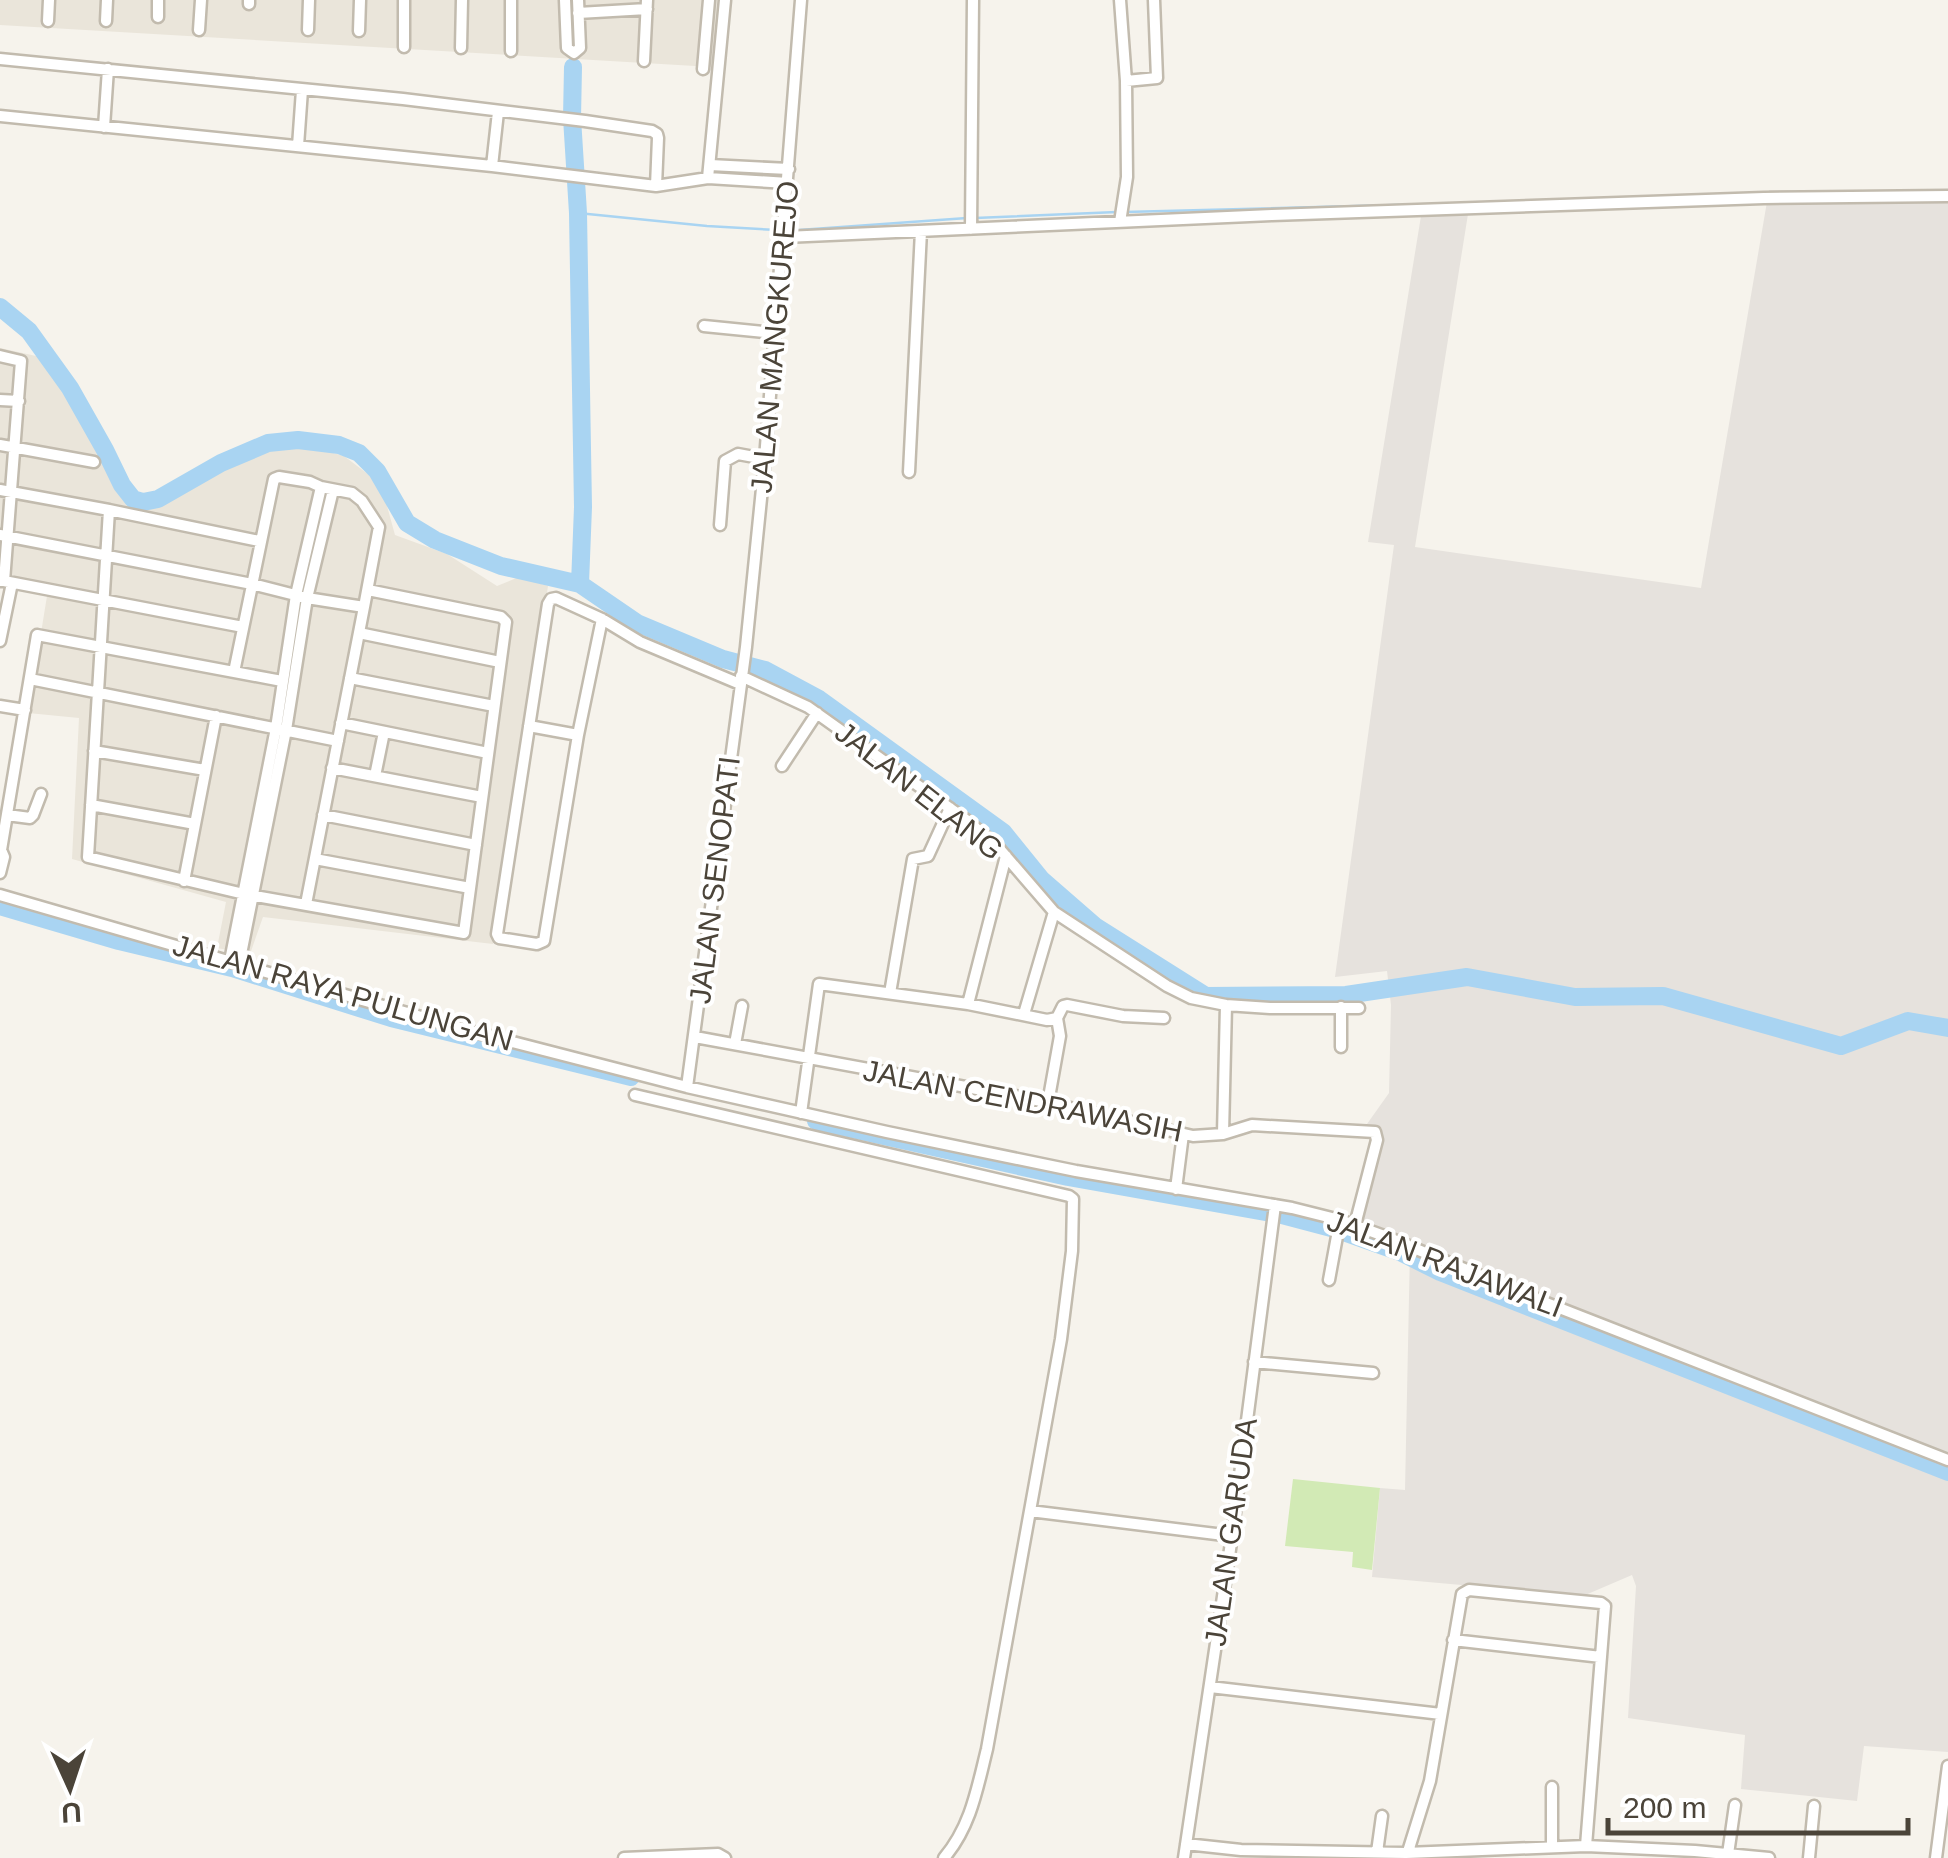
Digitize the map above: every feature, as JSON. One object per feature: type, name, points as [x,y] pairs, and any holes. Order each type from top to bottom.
[{"type":"street","points":[[48,22],[49,0]]},
{"type":"street","points":[[106,21],[107,0]]},
{"type":"street","points":[[158,0],[158,18]]},
{"type":"street","points":[[200,30],[201,0]]},
{"type":"street","points":[[308,30],[310,0]]},
{"type":"street","points":[[359,30],[360,0]]},
{"type":"street","points":[[404,0],[404,47]]},
{"type":"street","points":[[460,48],[462,0]]},
{"type":"street","points":[[511,0],[511,51]]},
{"type":"street","points":[[565,0],[567,48],[572,53],[580,48],[578,6],[647,4],[644,61]]},
{"type":"street","points":[[703,69],[709,0]]},
{"type":"street","points":[[708,178],[725,0]]},
{"type":"street","name":"JALAN MANGKUREJO","points":[[741,678],[766,459],[801,0]]},
{"type":"street","points":[[971,223],[972,0]]},
{"type":"street","points":[[1120,0],[1127,182],[1121,216]]},
{"type":"street","points":[[1126,81],[1157,78],[1154,0]]},
{"type":"street","points":[[0,59],[404,99],[586,121],[657,134],[656,186]]},
{"type":"street","points":[[104,127],[108,69]]},
{"type":"street","points":[[298,146],[302,90]]},
{"type":"street","points":[[492,166],[498,112]]},
{"type":"street","points":[[0,116],[656,186],[708,178],[788,183]]},
{"type":"street","points":[[710,165],[789,169]]},
{"type":"street","points":[[785,230],[921,231],[971,223],[1121,216],[1948,196]]},
{"type":"street","points":[[909,472],[921,231]]},
{"type":"street","points":[[704,326],[776,333]]},
{"type":"street","points":[[0,356],[20,361],[16,446],[5,490],[5,582],[0,641]]},
{"type":"street","points":[[0,400],[19,401]]},
{"type":"street","points":[[0,445],[94,462]]},
{"type":"street","points":[[720,526],[725,461],[738,454],[766,459]]},
{"type":"street","points":[[234,672],[274,479],[310,482],[356,495],[379,524],[306,904]]},
{"type":"street","points":[[235,963],[281,729],[320,486]]},
{"type":"street","points":[[5,490],[259,541]]},
{"type":"street","points":[[281,729],[282,681],[333,490]]},
{"type":"street","points":[[109,510],[90,858],[249,895],[462,934],[466,931],[505,618],[368,590]]},
{"type":"street","points":[[4,536],[364,606]]},
{"type":"street","points":[[5,582],[243,628]]},
{"type":"street","name":"JALAN ELANG","points":[[529,726],[549,601],[556,598],[640,642],[785,695],[817,713],[988,836],[1054,912],[1167,986],[1191,998],[1226,1005],[1359,1008]]},
{"type":"street","points":[[578,735],[529,726],[499,938],[538,944],[544,941],[578,735],[602,619]]},
{"type":"street","points":[[359,633],[500,662]]},
{"type":"street","points":[[0,872],[37,634],[282,681]]},
{"type":"street","points":[[350,678],[494,706]]},
{"type":"street","name":"JALAN SENOPATI","points":[[687,1087],[741,678]]},
{"type":"street","points":[[30,679],[338,741]]},
{"type":"street","points":[[0,706],[24,710]]},
{"type":"street","points":[[782,766],[817,713]]},
{"type":"street","points":[[184,880],[216,716]]},
{"type":"street","points":[[341,722],[488,754]]},
{"type":"street","points":[[375,776],[384,732]]},
{"type":"street","points":[[94,750],[205,770]]},
{"type":"street","points":[[332,768],[482,797]]},
{"type":"street","points":[[7,815],[30,818],[41,794]]},
{"type":"street","points":[[91,805],[194,824]]},
{"type":"street","points":[[890,993],[913,859],[928,856],[950,808]]},
{"type":"street","points":[[323,815],[476,844]]},
{"type":"street","points":[[968,1004],[1006,856]]},
{"type":"street","points":[[314,859],[470,888]]},
{"type":"street","name":"JALAN RAYA PULUNGAN","points":[[0,896],[466,1030],[687,1087]]},
{"type":"street","points":[[1024,1014],[1054,912]]},
{"type":"street","points":[[801,1113],[818,986],[822,983],[1048,1020],[1057,1018]]},
{"type":"street","points":[[1223,1134],[1226,1005]]},
{"type":"street","points":[[736,1044],[742,1006]]},
{"type":"street","points":[[1048,1103],[1060,1036],[1057,1018],[1063,1006],[1164,1018]]},
{"type":"street","points":[[1340,1047],[1342,1008]]},
{"type":"street","name":"JALAN CENDRAWASIH","points":[[695,1036],[1048,1103],[1184,1134],[1223,1134],[1252,1124],[1377,1133],[1355,1225]]},
{"type":"street","name":"JALAN RAJAWALI","points":[[687,1087],[1274,1210],[1338,1230],[1355,1225],[1948,1460]]},
{"type":"street","points":[[635,1095],[1073,1198],[1064,1322],[988,1749],[974,1807],[960,1838],[944,1858]]},
{"type":"street","points":[[1176,1189],[1184,1134]]},
{"type":"street","name":"JALAN GARUDA","points":[[1184,1858],[1232,1536],[1274,1210]]},
{"type":"street","points":[[1329,1280],[1338,1230]]},
{"type":"street","points":[[1254,1362],[1373,1374]]},
{"type":"street","points":[[1030,1511],[1232,1536]]},
{"type":"street","points":[[1406,1856],[1430,1782],[1462,1594],[1469,1590],[1604,1604],[1586,1846]]},
{"type":"street","points":[[1453,1640],[1602,1657]]},
{"type":"street","points":[[1210,1687],[1441,1714]]},
{"type":"street","points":[[1936,1858],[1948,1766]]},
{"type":"street","points":[[1545,1851],[1552,1788]]},
{"type":"street","points":[[1728,1854],[1735,1805]]},
{"type":"street","points":[[1809,1858],[1814,1806]]},
{"type":"street","points":[[1377,1852],[1382,1816]]},
{"type":"street","points":[[1186,1844],[1282,1854],[1377,1852],[1406,1856],[1586,1846],[1769,1858]]},
{"type":"street","points":[[624,1858],[718,1854],[725,1858]]},
{"type":"shaded area","points":[[0,0],[721,0],[712,67],[0,25]]},
{"type":"shaded area","points":[[1769,190],[1948,190],[1948,1752],[1864,1746],[1857,1801],[1741,1789],[1745,1735],[1628,1718],[1636,1586],[1632,1575],[1583,1596],[1372,1577],[1380,1488],[1405,1490],[1410,1249],[1361,1227],[1382,1128],[1367,1124],[1389,1093],[1391,1005],[1387,971],[1335,977],[1394,545],[1368,542],[1421,216],[1468,214],[1415,547],[1701,588]]},
{"type":"shaded area","points":[[0,348],[45,358],[136,513],[286,440],[344,456],[381,484],[395,535],[447,554],[497,586],[519,577],[548,586],[493,944],[263,917],[250,954],[217,948],[226,902],[72,859],[79,718],[28,713],[47,596],[0,584]]},
{"type":"green space","points":[[1293,1479],[1380,1488],[1372,1570],[1352,1567],[1353,1552],[1285,1546]]},
{"type":"waterway","points":[[573,67],[583,507],[580,584]]},
{"type":"waterway","points":[[1125,212],[1512,202]]},
{"type":"waterway","points":[[975,218],[1117,212]]},
{"type":"waterway","points":[[578,213],[777,230]]},
{"type":"waterway","points":[[785,231],[967,218]]},
{"type":"waterway","points":[[0,307],[29,331],[70,388],[133,499],[158,499],[221,463],[268,443],[298,440],[339,445],[359,453],[377,471],[407,523],[435,540],[501,566],[580,584],[637,623],[723,659],[765,670],[819,699],[1003,832],[1041,879],[1095,926],[1206,996],[1346,995],[1467,977],[1575,997],[1663,996],[1841,1046],[1908,1021],[1948,1028]]},
{"type":"waterway","points":[[0,906],[119,941],[232,968],[391,1018],[631,1077]]},
{"type":"waterway","points":[[816,1121],[1068,1177],[1282,1215],[1335,1229],[1948,1472]]}]
